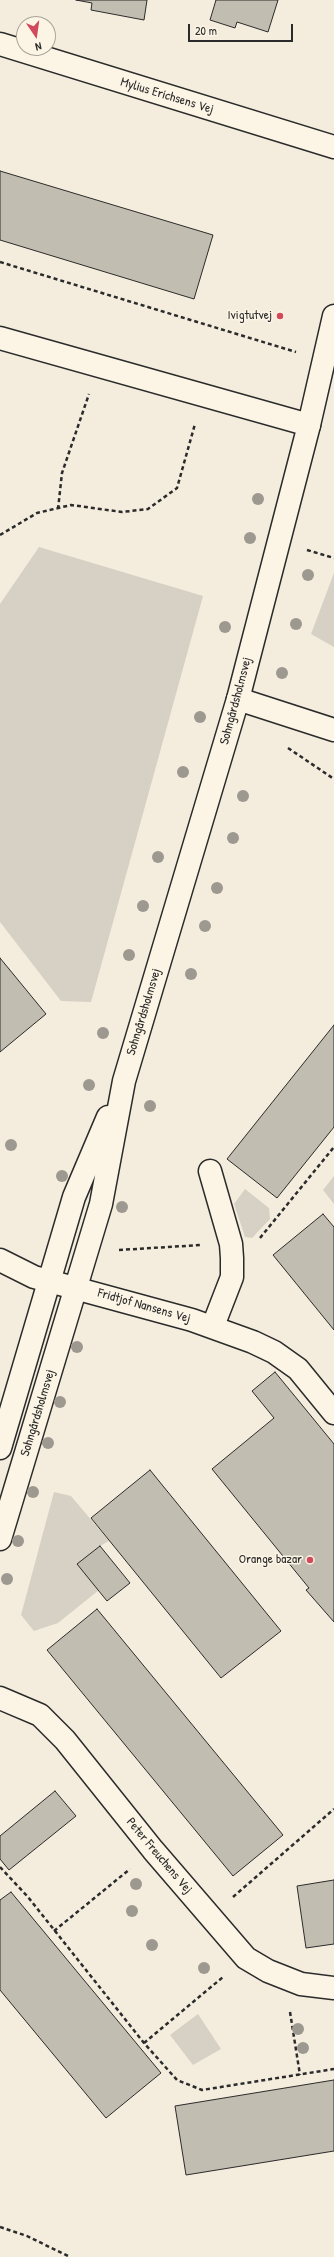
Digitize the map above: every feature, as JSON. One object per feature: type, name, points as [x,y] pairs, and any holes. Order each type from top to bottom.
[{"type":"street","name":"Mylius Erichsens Vej","points":[[0,44],[334,147]]},
{"type":"street","name":"Sohngårdsholmsvej","points":[[0,1539],[101,1204],[124,1081],[238,699],[310,425],[334,316]]},
{"type":"street","points":[[0,338],[310,425]]},
{"type":"street","points":[[238,699],[334,730]]},
{"type":"street","name":"Sohngårdsholmsvej","points":[[0,1448],[74,1197],[124,1081]]},
{"type":"street","points":[[210,1171],[231,1251],[232,1276],[213,1326]]},
{"type":"street","points":[[0,1260],[34,1277],[75,1287]]},
{"type":"street","name":"Fridtjof Nansens Vej","points":[[75,1287],[213,1326],[274,1352],[298,1369],[334,1413]]},
{"type":"street","name":"Peter Freuchens Vej","points":[[0,1698],[40,1716],[79,1757],[153,1850],[246,1958],[268,1971],[301,1984],[334,1988]]},
{"type":"path","points":[[0,262],[324,360]]},
{"type":"path","points":[[58,508],[62,473],[98,366]]},
{"type":"path","points":[[0,535],[37,513],[58,508],[71,506],[122,512],[148,509],[177,488],[202,395]]},
{"type":"path","points":[[286,747],[334,779]]},
{"type":"path","points":[[119,1250],[231,1251],[252,1248],[334,1147]]},
{"type":"path","points":[[211,1917],[334,1809]]},
{"type":"path","points":[[54,1931],[153,1850]]},
{"type":"path","points":[[0,1867],[54,1931],[144,2043],[177,2080],[202,2090],[334,2069]]},
{"type":"path","points":[[144,2043],[246,1958]]},
{"type":"path","points":[[290,1979],[287,1995],[300,2075]]},
{"type":"path","points":[[0,2227],[27,2236],[70,2257]]},
{"type":"shaded area","points":[[39,547],[203,596],[91,1002],[61,1001],[0,922],[0,604]]},
{"type":"shaded area","points":[[334,573],[334,647],[311,634]]},
{"type":"shaded area","points":[[334,1176],[334,1204],[323,1190]]},
{"type":"shaded area","points":[[245,1189],[269,1208],[270,1219],[252,1238],[245,1237],[234,1204]]},
{"type":"shaded area","points":[[54,1492],[71,1496],[109,1541],[100,1546],[99,1590],[58,1623],[34,1631],[21,1615]]},
{"type":"shaded area","points":[[198,2014],[221,2049],[193,2065],[170,2035]]},
{"type":"building","points":[[76,0],[147,0],[144,20],[91,10],[92,3]]},
{"type":"building","points":[[216,0],[278,0],[268,32],[237,22],[235,28],[210,20]]},
{"type":"building","points":[[0,171],[213,235],[194,299],[0,240]]},
{"type":"building","points":[[0,958],[46,1014],[0,1052]]},
{"type":"building","points":[[334,1025],[334,1127],[277,1198],[227,1159]]},
{"type":"building","points":[[323,1214],[334,1227],[334,1330],[273,1255]]},
{"type":"building","points":[[275,1372],[334,1444],[334,1622],[306,1590],[309,1588],[212,1469],[274,1418],[252,1391]]},
{"type":"building","points":[[150,1470],[281,1631],[221,1678],[91,1518]]},
{"type":"building","points":[[100,1546],[130,1583],[107,1601],[77,1564]]},
{"type":"building","points":[[97,1609],[283,1835],[233,1876],[47,1650]]},
{"type":"building","points":[[55,1791],[76,1816],[9,1870],[0,1859],[0,1836]]},
{"type":"building","points":[[334,1880],[334,1944],[306,1948],[297,1886]]},
{"type":"building","points":[[11,1892],[161,2073],[106,2118],[0,1990],[0,1900]]},
{"type":"building","points":[[334,2080],[334,2151],[186,2175],[175,2106]]},
{"type":"place","name":"Ivigtutvej","points":[[280,316]]},
{"type":"place","name":"Orange bazar","points":[[310,1560]]}]
